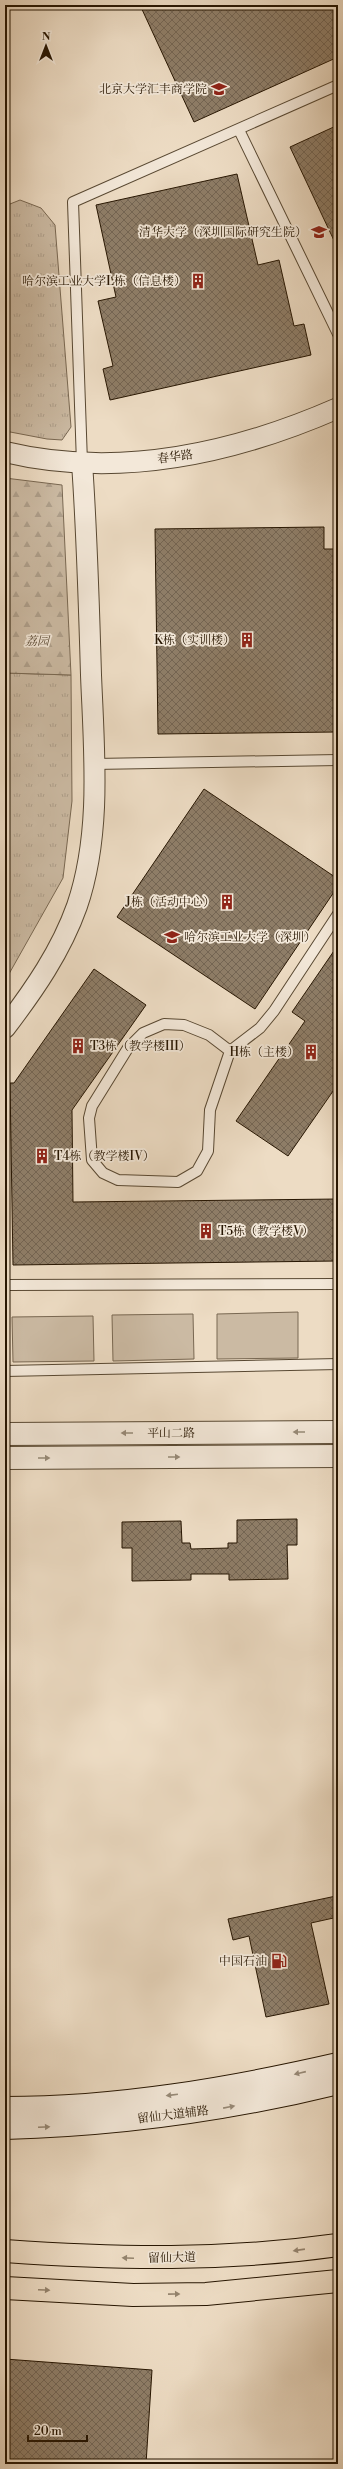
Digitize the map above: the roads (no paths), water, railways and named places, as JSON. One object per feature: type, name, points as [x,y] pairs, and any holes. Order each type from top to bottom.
[{"type":"main road","name":"平山二路","points":[[5,1434],[338,1432]]},
{"type":"main road","name":"平山二路","points":[[5,1458],[338,1456]]},
{"type":"main road","name":"留仙大道辅路","points":[[5,2108],[78,2104],[212,2090],[338,2064]]},
{"type":"main road","name":"留仙大道辅路","points":[[5,2128],[100,2123],[164,2117],[223,2108],[338,2084]]},
{"type":"main road","name":"留仙大道","points":[[5,2251],[152,2258],[282,2253],[338,2244]]},
{"type":"main road","points":[[5,2288],[133,2295],[206,2294],[338,2281]]},
{"type":"street","name":"春华路","points":[[5,452],[34,459],[82,463],[126,463],[206,452],[260,438],[338,408]]},
{"type":"street","points":[[5,1028],[51,964],[77,906],[87,867],[91,832],[94,764],[82,463]]},
{"type":"lane","points":[[82,463],[73,202],[338,85]]},
{"type":"lane","points":[[239,130],[338,334]]},
{"type":"lane","points":[[94,764],[338,760]]},
{"type":"lane","points":[[230,1051],[209,1035],[184,1025],[164,1024],[143,1033],[128,1048],[92,1106],[90,1118],[92,1160],[103,1173],[118,1180],[178,1182],[197,1171],[208,1151],[210,1110],[230,1051],[260,1028],[274,1011],[338,914]]},
{"type":"lane","points":[[5,1285],[338,1284]]},
{"type":"lane","points":[[5,1371],[338,1364]]},
{"type":"place","name":"北京大学汇丰商学院","points":[[219,89]]},
{"type":"place","name":"清华大学（深圳国际研究生院）","points":[[319,232]]},
{"type":"place","name":"哈尔滨工业大学L栋（信息楼）","points":[[198,281]]},
{"type":"place","name":"K栋（实训楼）","points":[[247,640]]},
{"type":"place","name":"J栋（活动中心）","points":[[227,902]]},
{"type":"place","name":"哈尔滨工业大学（深圳）","points":[[172,937]]},
{"type":"place","name":"T3栋（教学楼III）","points":[[78,1046]]},
{"type":"place","name":"H栋（主楼）","points":[[311,1052]]},
{"type":"place","name":"T4栋（教学楼IV）","points":[[42,1156]]},
{"type":"place","name":"T5栋（教学楼V）","points":[[206,1231]]},
{"type":"place","name":"中国石油","points":[[279,1961]]},
{"type":"park label","name":"荔园","points":[[37,641]]}]
